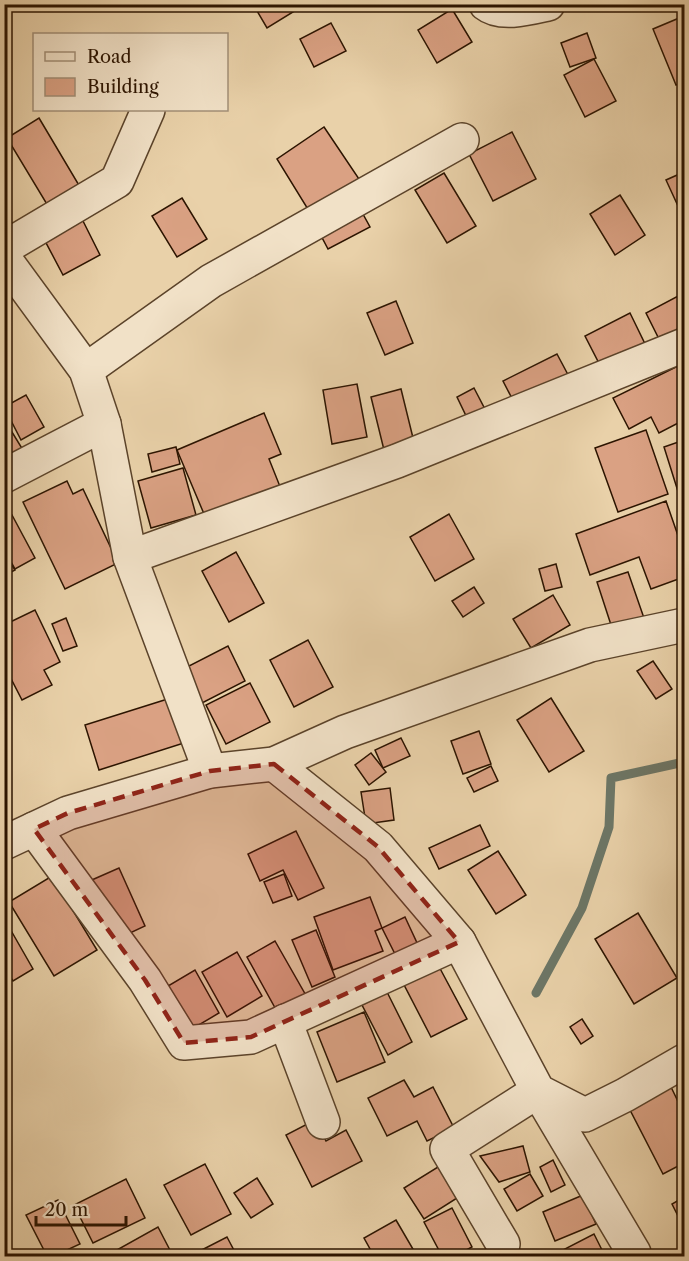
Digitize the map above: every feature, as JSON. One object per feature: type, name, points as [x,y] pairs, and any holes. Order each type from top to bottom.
[{"type":"street","points":[[486,4],[492,10],[524,9],[548,4]]},
{"type":"street","points":[[4,248],[117,181],[148,111]]},
{"type":"street","points":[[86,370],[211,281],[462,140]]},
{"type":"street","points":[[4,258],[86,370],[104,424],[130,557],[210,771]]},
{"type":"street","points":[[130,557],[397,461],[684,345]]},
{"type":"street","points":[[4,476],[104,424]]},
{"type":"street","points":[[4,843],[68,813],[210,771],[274,764],[345,732],[590,645],[684,626]]},
{"type":"street","points":[[274,764],[378,847],[459,942],[538,1091],[634,1253]]},
{"type":"street","points":[[34,829],[145,980],[184,1043],[251,1037],[459,942]]},
{"type":"street","points":[[285,1021],[323,1122]]},
{"type":"street","points":[[538,1091],[585,1115],[684,1061]]},
{"type":"street","points":[[503,1244],[447,1149],[538,1091]]},
{"type":"highlighted area","points":[[274,764],[378,847],[459,942],[251,1037],[184,1043],[145,980],[34,829],[68,813],[210,771]]},
{"type":"building","points":[[253,4],[306,4],[267,28]]},
{"type":"building","points":[[452,9],[472,42],[437,63],[418,30]]},
{"type":"building","points":[[684,16],[684,82],[676,85],[653,29]]},
{"type":"building","points":[[331,23],[346,51],[314,67],[300,39]]},
{"type":"building","points":[[587,33],[596,58],[570,67],[561,43]]},
{"type":"building","points":[[594,59],[616,101],[585,117],[564,75]]},
{"type":"building","points":[[39,118],[83,192],[51,211],[7,138]]},
{"type":"building","points":[[324,127],[359,179],[309,211],[277,159]]},
{"type":"building","points":[[512,132],[536,179],[493,201],[469,154]]},
{"type":"building","points":[[684,172],[684,203],[678,206],[666,180]]},
{"type":"building","points":[[444,173],[476,226],[447,243],[415,190]]},
{"type":"building","points":[[620,195],[645,235],[615,255],[590,214]]},
{"type":"building","points":[[182,198],[207,239],[177,257],[152,216]]},
{"type":"building","points":[[358,205],[370,227],[328,249],[317,228]]},
{"type":"building","points":[[82,219],[100,255],[63,275],[44,239]]},
{"type":"building","points":[[680,295],[684,304],[684,333],[662,345],[646,313]]},
{"type":"building","points":[[396,301],[413,343],[385,355],[367,313]]},
{"type":"building","points":[[630,313],[648,350],[604,373],[585,336]]},
{"type":"building","points":[[557,354],[574,386],[520,414],[503,381]]},
{"type":"building","points":[[684,363],[684,420],[659,433],[651,417],[629,429],[613,398]]},
{"type":"building","points":[[357,384],[367,437],[332,444],[323,390]]},
{"type":"building","points":[[474,388],[488,415],[470,424],[457,397]]},
{"type":"building","points":[[401,389],[414,442],[384,450],[371,397]]},
{"type":"building","points":[[26,395],[44,427],[21,440],[4,407]]},
{"type":"building","points":[[264,413],[281,454],[269,459],[281,489],[207,521],[177,450]]},
{"type":"building","points":[[4,419],[23,450],[4,461]]},
{"type":"building","points":[[646,430],[668,494],[618,512],[595,448]]},
{"type":"building","points":[[684,440],[684,500],[681,501],[664,447]]},
{"type":"building","points":[[176,447],[180,464],[152,472],[148,454]]},
{"type":"building","points":[[183,468],[196,515],[151,528],[138,481]]},
{"type":"building","points":[[67,481],[73,494],[83,489],[118,563],[65,589],[23,502]]},
{"type":"building","points":[[666,501],[684,553],[684,577],[651,589],[639,557],[590,575],[576,534]]},
{"type":"building","points":[[449,514],[474,559],[435,581],[410,537]]},
{"type":"building","points":[[12,515],[35,558],[15,569],[4,549],[4,518]]},
{"type":"building","points":[[236,552],[264,603],[229,622],[202,571]]},
{"type":"building","points":[[4,553],[15,570],[4,576]]},
{"type":"building","points":[[556,564],[562,587],[545,591],[539,569]]},
{"type":"building","points":[[628,572],[645,621],[613,631],[597,582]]},
{"type":"building","points":[[474,587],[484,603],[463,617],[452,601]]},
{"type":"building","points":[[553,595],[570,625],[531,648],[513,619]]},
{"type":"building","points":[[35,610],[60,662],[44,670],[52,685],[22,700],[4,665],[4,625]]},
{"type":"building","points":[[66,618],[77,646],[63,651],[52,624]]},
{"type":"building","points":[[308,640],[333,687],[294,707],[270,660]]},
{"type":"building","points":[[228,646],[245,681],[202,703],[185,668]]},
{"type":"building","points":[[653,661],[672,689],[656,699],[637,671]]},
{"type":"building","points":[[250,683],[270,722],[226,744],[206,705]]},
{"type":"building","points":[[174,697],[187,742],[99,770],[85,725]]},
{"type":"building","points":[[551,698],[584,751],[549,772],[517,720]]},
{"type":"building","points":[[479,731],[491,764],[463,774],[451,741]]},
{"type":"building","points":[[401,738],[410,756],[383,768],[375,750]]},
{"type":"building","points":[[371,753],[386,772],[369,785],[355,765]]},
{"type":"building","points":[[491,766],[498,781],[474,792],[467,778]]},
{"type":"building","points":[[390,788],[394,820],[366,824],[361,792]]},
{"type":"building","points":[[480,825],[490,846],[439,869],[429,848]]},
{"type":"building","points":[[296,831],[324,888],[298,900],[283,870],[260,881],[248,854]]},
{"type":"building","points":[[498,851],[526,895],[496,914],[468,870]]},
{"type":"building","points":[[119,868],[145,926],[111,942],[85,883]]},
{"type":"building","points":[[284,874],[292,896],[273,903],[264,882]]},
{"type":"building","points":[[52,876],[97,950],[54,976],[9,902]]},
{"type":"building","points":[[370,897],[382,928],[375,931],[383,951],[333,970],[314,917]]},
{"type":"building","points":[[638,913],[677,978],[634,1004],[595,939]]},
{"type":"building","points":[[405,917],[418,945],[396,956],[382,928]]},
{"type":"building","points":[[5,920],[33,969],[13,981],[7,972],[4,973]]},
{"type":"building","points":[[316,930],[335,977],[312,987],[292,940]]},
{"type":"building","points":[[275,941],[308,999],[279,1015],[247,957]]},
{"type":"building","points":[[237,952],[262,996],[227,1017],[202,972]]},
{"type":"building","points":[[436,961],[467,1019],[431,1037],[401,979]]},
{"type":"building","points":[[195,970],[219,1013],[192,1029],[168,986]]},
{"type":"building","points":[[387,992],[412,1042],[388,1055],[362,1005]]},
{"type":"building","points":[[364,1012],[385,1062],[337,1082],[317,1032]]},
{"type":"building","points":[[582,1019],[593,1036],[581,1044],[570,1027]]},
{"type":"building","points":[[404,1080],[414,1097],[433,1087],[454,1128],[427,1141],[417,1121],[387,1136],[368,1098]]},
{"type":"building","points":[[671,1087],[684,1114],[684,1163],[663,1174],[629,1108]]},
{"type":"building","points":[[315,1120],[326,1141],[346,1130],[362,1161],[312,1187],[286,1135]]},
{"type":"building","points":[[523,1146],[530,1172],[499,1182],[480,1156]]},
{"type":"building","points":[[553,1160],[565,1185],[551,1192],[540,1167]]},
{"type":"building","points":[[446,1162],[465,1193],[424,1219],[404,1188]]},
{"type":"building","points":[[205,1164],[231,1214],[191,1235],[164,1185]]},
{"type":"building","points":[[530,1174],[543,1196],[517,1211],[504,1189]]},
{"type":"building","points":[[257,1178],[273,1204],[251,1218],[234,1193]]},
{"type":"building","points":[[126,1179],[145,1218],[93,1243],[74,1205]]},
{"type":"building","points":[[583,1195],[596,1224],[555,1241],[543,1212]]},
{"type":"building","points":[[684,1197],[684,1228],[672,1204]]},
{"type":"building","points":[[58,1200],[80,1244],[54,1256],[47,1256],[26,1215]]},
{"type":"building","points":[[452,1208],[472,1247],[455,1256],[442,1256],[424,1222]]},
{"type":"building","points":[[396,1220],[417,1256],[374,1256],[364,1238]]},
{"type":"building","points":[[158,1227],[173,1256],[118,1256],[115,1251]]},
{"type":"building","points":[[594,1234],[605,1256],[558,1256],[557,1253]]},
{"type":"building","points":[[227,1237],[237,1256],[190,1256]]},
{"type":"waterway","points":[[536,993],[582,908],[609,827],[611,778],[684,762]]}]
